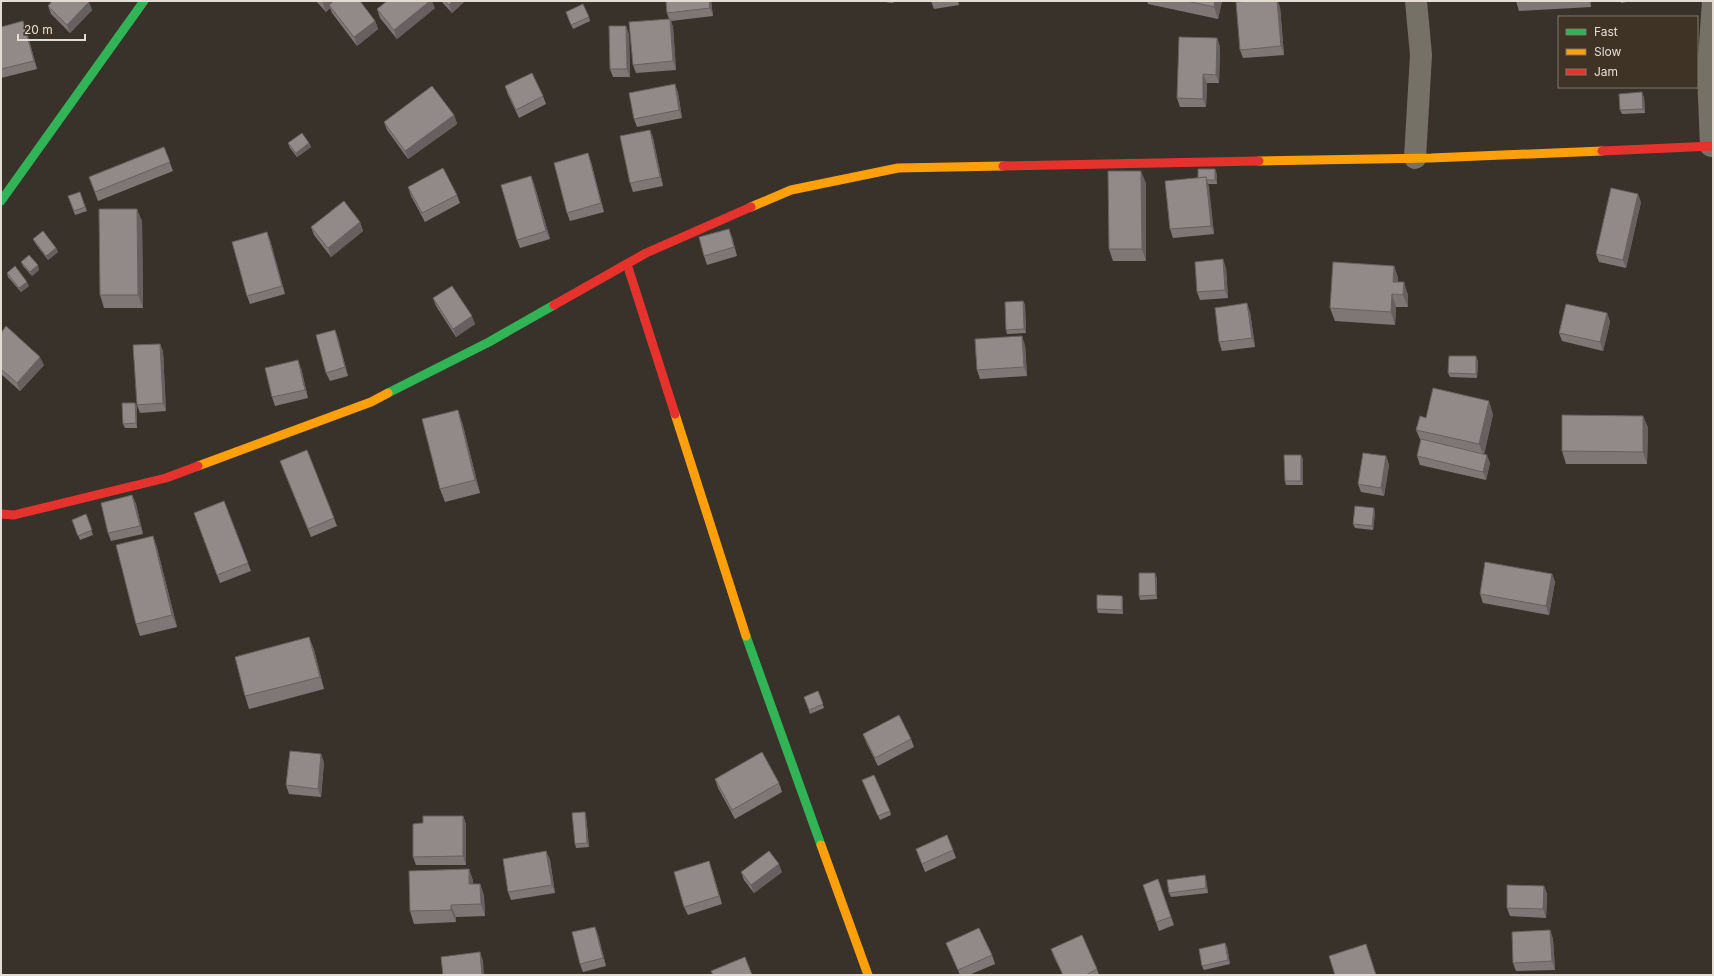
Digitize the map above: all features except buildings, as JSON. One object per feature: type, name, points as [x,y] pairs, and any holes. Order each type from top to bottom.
[{"type":"street","points":[[2,196],[144,1]]},
{"type":"street","points":[[1415,158],[1421,56],[1416,1]]},
{"type":"street","points":[[1,514],[14,515],[166,478],[371,402],[489,342],[646,253],[791,190],[898,168],[1415,158],[1712,146],[1708,74],[1713,1]]},
{"type":"street","points":[[627,264],[737,610],[868,975]]},
{"type":"traffic: fast","points":[[1,201],[144,1]]},
{"type":"traffic: fast","points":[[388,393],[489,342],[554,305]]},
{"type":"traffic: fast","points":[[746,636],[821,845]]},
{"type":"traffic: slow","points":[[1259,161],[1431,158],[1602,151]]},
{"type":"traffic: slow","points":[[751,207],[791,190],[898,168],[1003,166]]},
{"type":"traffic: slow","points":[[198,466],[371,402],[388,393]]},
{"type":"traffic: slow","points":[[675,414],[746,636]]},
{"type":"traffic: slow","points":[[821,845],[868,975]]},
{"type":"traffic: jam","points":[[1602,151],[1713,146]]},
{"type":"traffic: jam","points":[[1003,166],[1259,161]]},
{"type":"traffic: jam","points":[[554,305],[646,253],[751,207]]},
{"type":"traffic: jam","points":[[627,264],[675,414]]},
{"type":"traffic: jam","points":[[1,514],[14,515],[166,478],[198,466]]}]
